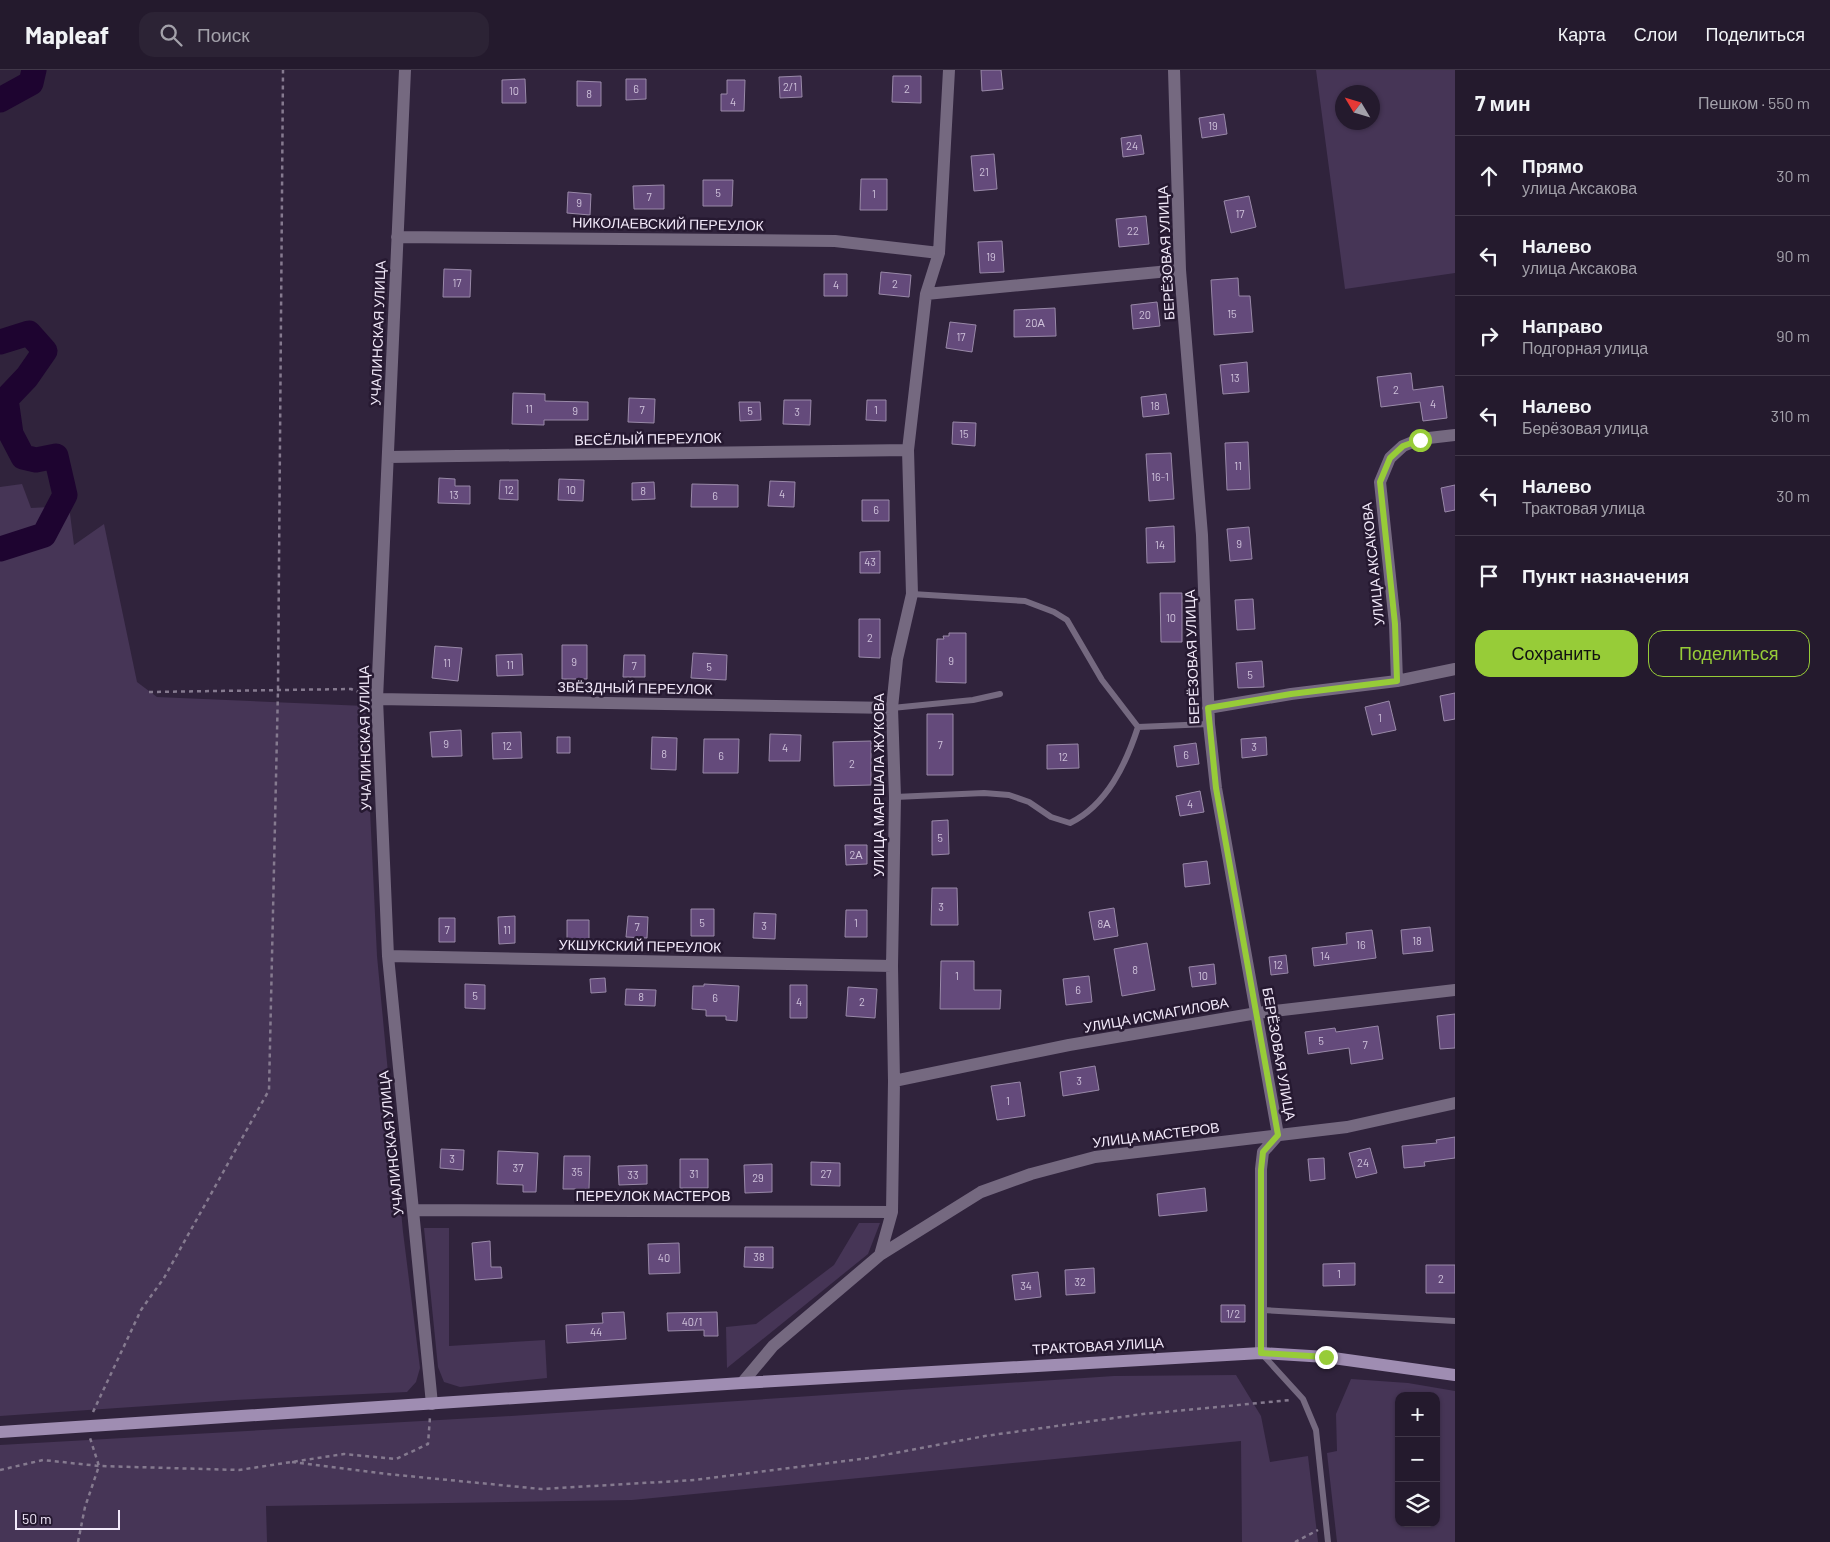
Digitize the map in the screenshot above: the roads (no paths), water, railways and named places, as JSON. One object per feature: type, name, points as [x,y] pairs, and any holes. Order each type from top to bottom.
[{"type":"main road","name":"ТРАКТОВАЯ УЛИЦА","points":[[1,1432],[742,1383],[1261,1353],[1326,1357],[1455,1375]]},
{"type":"street","name":"УЧАЛИНСКАЯ УЛИЦА","points":[[405,70],[377,699],[388,956],[432,1404]]},
{"type":"street","name":"УЛИЦА МАРШАЛА ЖУКОВА","points":[[880,1255],[892,1212],[894,1081],[892,966],[895,797],[892,708],[897,659],[912,594],[908,450],[926,294],[939,253],[949,70]]},
{"type":"street","name":"БЕРЁЗОВАЯ УЛИЦА","points":[[1174,70],[1180,270],[1202,535],[1209,724],[1216,788],[1278,1135],[1263,1152],[1261,1170],[1261,1353]]},
{"type":"street","name":"НИКОЛАЕВСКИЙ ПЕРЕУЛОК","points":[[397,237],[835,241],[939,253]]},
{"type":"street","points":[[926,294],[1180,270]]},
{"type":"street","name":"УЛИЦА АКСАКОВА","points":[[1397,681],[1394,606],[1380,482],[1390,458],[1403,446],[1420,440],[1455,435]]},
{"type":"street","name":"ВЕСЁЛЫЙ ПЕРЕУЛОК","points":[[388,457],[908,450]]},
{"type":"street","points":[[1208,708],[1291,694],[1397,681],[1455,669]]},
{"type":"street","name":"ЗВЁЗДНЫЙ ПЕРЕУЛОК","points":[[377,699],[892,708]]},
{"type":"street","name":"УКШУКСКИЙ ПЕРЕУЛОК","points":[[388,956],[892,966]]},
{"type":"street","name":"УЛИЦА ИСМАГИЛОВА","points":[[894,1081],[1069,1045],[1257,1013],[1455,990]]},
{"type":"street","name":"УЛИЦА МАСТЕРОВ","points":[[880,1255],[981,1192],[1031,1174],[1095,1157],[1347,1127],[1455,1103]]},
{"type":"street","name":"ПЕРЕУЛОК МАСТЕРОВ","points":[[413,1210],[892,1212]]},
{"type":"street","points":[[742,1383],[773,1346],[880,1255]]},
{"type":"lane","points":[[912,594],[1025,601],[1061,616],[1067,620],[1102,680],[1138,727]]},
{"type":"lane","points":[[892,708],[973,700],[1000,694]]},
{"type":"lane","points":[[1138,727],[1209,724]]},
{"type":"lane","points":[[895,797],[984,793],[1009,795],[1029,802],[1051,817],[1070,823],[1081,818],[1117,778],[1128,757],[1138,727]]},
{"type":"lane","points":[[1262,1310],[1455,1321]]},
{"type":"lane","points":[[1261,1353],[1303,1399],[1316,1430],[1328,1542]]},
{"type":"waterway","points":[[0,100],[31,83],[34,70]]},
{"type":"waterway","points":[[0,342],[29,333],[45,351],[27,377],[6,399],[11,434],[23,457],[36,460],[56,456],[65,495],[44,535],[0,549]]}]
